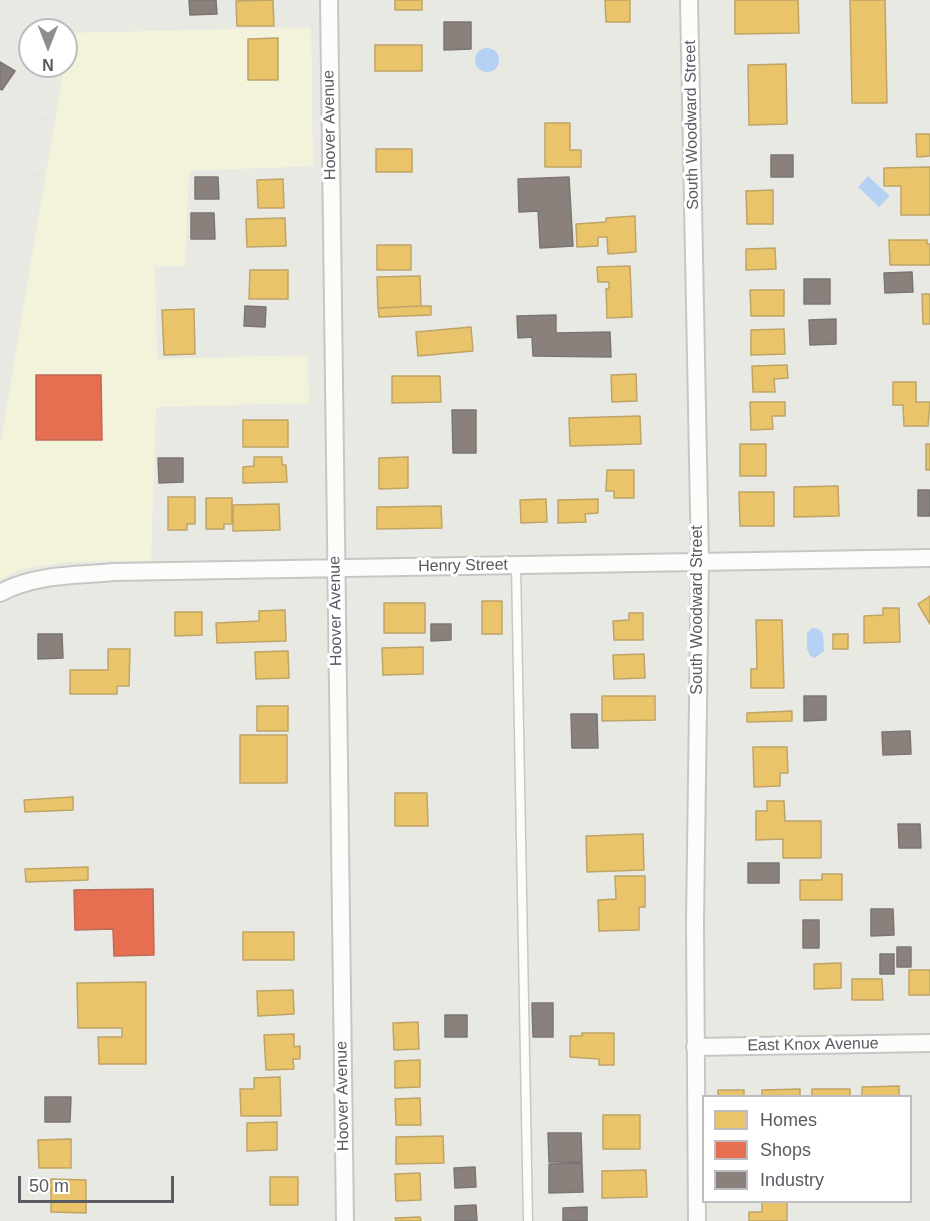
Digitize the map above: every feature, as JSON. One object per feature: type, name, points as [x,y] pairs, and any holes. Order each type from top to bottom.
[{"type":"street","name":"Hoover Avenue","points":[[329,0],[345,1221]]},
{"type":"street","name":"South Woodward Street","points":[[689,0],[700,561],[695,1047],[697,1221]]},
{"type":"street","name":"Henry Street","points":[[0,593],[13,586],[40,579],[112,572],[930,558]]},
{"type":"street","name":"East Knox Avenue","points":[[695,1047],[930,1042]]},
{"type":"lane","points":[[516,565],[528,1221]]},
{"type":"shaded area","points":[[311,27],[313,166],[189,171],[185,266],[155,267],[157,359],[308,355],[309,403],[156,407],[151,561],[69,562],[22,569],[0,579],[0,447],[62,78],[78,78],[78,33]]},
{"type":"water","points":[[487,48],[495,52],[499,60],[495,68],[487,72],[479,68],[475,60],[479,52]]},
{"type":"water","points":[[868,176],[890,196],[879,207],[858,187]]},
{"type":"water","points":[[812,628],[819,629],[823,634],[824,651],[815,658],[810,656],[807,649],[807,633]]},
{"type":"building: Homes","points":[[273,0],[274,26],[237,26],[236,1]]},
{"type":"building: Homes","points":[[395,0],[422,0],[422,10],[395,10]]},
{"type":"building: Homes","points":[[605,0],[630,0],[630,22],[606,22]]},
{"type":"building: Homes","points":[[735,0],[798,0],[799,33],[735,34]]},
{"type":"building: Homes","points":[[850,0],[885,0],[887,103],[852,103]]},
{"type":"building: Homes","points":[[278,38],[278,80],[248,80],[248,39]]},
{"type":"building: Homes","points":[[375,45],[422,45],[422,71],[375,71]]},
{"type":"building: Homes","points":[[786,64],[787,124],[749,125],[748,65]]},
{"type":"building: Homes","points":[[545,123],[570,123],[570,150],[581,150],[581,167],[545,167]]},
{"type":"building: Homes","points":[[916,134],[930,134],[930,156],[917,157]]},
{"type":"building: Homes","points":[[376,149],[412,149],[412,172],[376,172]]},
{"type":"building: Homes","points":[[930,167],[930,215],[901,215],[901,186],[884,186],[884,168]]},
{"type":"building: Homes","points":[[283,179],[284,208],[258,208],[257,180]]},
{"type":"building: Homes","points":[[773,190],[773,224],[747,224],[746,191]]},
{"type":"building: Homes","points":[[635,216],[636,252],[608,254],[607,237],[598,237],[598,246],[577,247],[576,224],[606,222],[606,218]]},
{"type":"building: Homes","points":[[285,218],[286,246],[247,247],[246,219]]},
{"type":"building: Homes","points":[[889,240],[927,240],[927,244],[930,244],[930,265],[890,265]]},
{"type":"building: Homes","points":[[377,245],[411,245],[411,270],[377,270]]},
{"type":"building: Homes","points":[[775,248],[776,269],[746,270],[746,249]]},
{"type":"building: Homes","points":[[630,266],[632,317],[607,318],[606,289],[609,288],[609,282],[598,282],[597,267]]},
{"type":"building: Homes","points":[[250,270],[288,270],[288,299],[249,299]]},
{"type":"building: Homes","points":[[420,276],[421,306],[378,308],[377,277]]},
{"type":"building: Homes","points":[[750,290],[784,290],[784,316],[751,316]]},
{"type":"building: Homes","points":[[922,294],[930,294],[930,324],[923,324]]},
{"type":"building: Homes","points":[[431,306],[431,315],[379,317],[378,308]]},
{"type":"building: Homes","points":[[194,309],[195,354],[164,355],[162,310]]},
{"type":"building: Homes","points":[[471,327],[473,351],[418,356],[416,332]]},
{"type":"building: Homes","points":[[784,329],[785,354],[751,355],[751,330]]},
{"type":"building: Homes","points":[[787,365],[788,378],[774,379],[775,392],[753,392],[752,366]]},
{"type":"building: Homes","points":[[636,374],[637,401],[612,402],[611,375]]},
{"type":"building: Homes","points":[[392,376],[440,376],[441,402],[392,403]]},
{"type":"building: Homes","points":[[893,382],[916,382],[916,402],[930,402],[928,426],[904,426],[903,405],[893,405]]},
{"type":"building: Homes","points":[[750,402],[785,402],[785,416],[772,416],[773,429],[751,430]]},
{"type":"building: Homes","points":[[640,416],[641,444],[570,446],[569,418]]},
{"type":"building: Homes","points":[[243,420],[288,420],[288,447],[243,447]]},
{"type":"building: Homes","points":[[740,444],[766,444],[766,476],[740,476]]},
{"type":"building: Homes","points":[[926,444],[930,444],[930,470],[926,470]]},
{"type":"building: Homes","points":[[254,457],[282,457],[282,465],[286,465],[287,482],[243,483],[243,467],[254,466]]},
{"type":"building: Homes","points":[[408,457],[408,488],[379,489],[379,458]]},
{"type":"building: Homes","points":[[607,470],[634,470],[634,498],[614,498],[614,491],[606,491]]},
{"type":"building: Homes","points":[[838,486],[839,516],[794,517],[794,487]]},
{"type":"building: Homes","points":[[739,492],[774,492],[774,526],[740,526]]},
{"type":"building: Homes","points":[[168,497],[195,497],[195,524],[187,524],[187,530],[168,530]]},
{"type":"building: Homes","points":[[206,498],[232,498],[232,524],[224,524],[224,529],[206,529]]},
{"type":"building: Homes","points":[[546,499],[547,522],[521,523],[520,500]]},
{"type":"building: Homes","points":[[598,499],[598,513],[585,514],[586,522],[558,523],[558,500]]},
{"type":"building: Homes","points":[[279,504],[280,530],[233,531],[233,505]]},
{"type":"building: Homes","points":[[441,506],[442,528],[377,529],[377,507]]},
{"type":"building: Homes","points":[[930,596],[930,624],[918,604]]},
{"type":"building: Homes","points":[[482,601],[502,601],[502,634],[482,634]]},
{"type":"building: Homes","points":[[384,603],[425,603],[425,633],[384,633]]},
{"type":"building: Homes","points":[[883,608],[899,608],[900,642],[864,643],[864,616],[883,615]]},
{"type":"building: Homes","points":[[285,610],[286,641],[217,643],[216,623],[259,621],[259,611]]},
{"type":"building: Homes","points":[[175,612],[202,612],[202,635],[175,636]]},
{"type":"building: Homes","points":[[629,613],[643,613],[643,640],[614,640],[613,621],[629,620]]},
{"type":"building: Homes","points":[[756,620],[782,620],[784,688],[751,688],[751,669],[757,669]]},
{"type":"building: Homes","points":[[833,634],[848,634],[848,649],[833,649]]},
{"type":"building: Homes","points":[[423,647],[423,674],[383,675],[382,648]]},
{"type":"building: Homes","points":[[108,649],[130,649],[129,686],[117,686],[117,694],[70,694],[70,670],[108,670]]},
{"type":"building: Homes","points":[[288,651],[289,678],[256,679],[255,652]]},
{"type":"building: Homes","points":[[644,654],[645,678],[614,679],[613,655]]},
{"type":"building: Homes","points":[[602,696],[655,696],[655,720],[602,721]]},
{"type":"building: Homes","points":[[257,706],[288,706],[288,731],[257,731]]},
{"type":"building: Homes","points":[[792,711],[792,721],[747,722],[747,713]]},
{"type":"building: Homes","points":[[240,735],[287,735],[287,783],[240,783]]},
{"type":"building: Homes","points":[[753,747],[787,747],[788,773],[780,773],[780,786],[754,787]]},
{"type":"building: Homes","points":[[395,793],[427,793],[428,826],[395,826]]},
{"type":"building: Homes","points":[[73,797],[73,810],[25,812],[24,800]]},
{"type":"building: Homes","points":[[767,801],[784,801],[785,821],[821,821],[821,858],[783,858],[783,839],[756,840],[756,811],[767,811]]},
{"type":"building: Homes","points":[[643,834],[644,870],[587,872],[586,836]]},
{"type":"building: Homes","points":[[88,867],[88,880],[26,882],[25,869]]},
{"type":"building: Homes","points":[[822,874],[842,874],[842,900],[800,900],[800,880],[822,880]]},
{"type":"building: Homes","points":[[615,876],[645,876],[645,907],[639,907],[639,930],[599,931],[598,900],[616,899]]},
{"type":"building: Homes","points":[[243,932],[294,932],[294,960],[243,960]]},
{"type":"building: Homes","points":[[841,963],[841,988],[814,989],[814,964]]},
{"type":"building: Homes","points":[[909,970],[930,970],[930,995],[909,995]]},
{"type":"building: Homes","points":[[852,979],[882,979],[883,1000],[852,1000]]},
{"type":"building: Homes","points":[[146,982],[146,1064],[99,1064],[98,1037],[122,1037],[122,1028],[78,1028],[77,983]]},
{"type":"building: Homes","points":[[293,990],[294,1014],[258,1016],[257,991]]},
{"type":"building: Homes","points":[[418,1022],[419,1049],[394,1050],[393,1023]]},
{"type":"building: Homes","points":[[582,1033],[614,1033],[614,1065],[599,1065],[599,1059],[570,1057],[570,1036],[582,1036]]},
{"type":"building: Homes","points":[[294,1034],[294,1047],[300,1046],[300,1059],[293,1059],[294,1069],[266,1070],[264,1035]]},
{"type":"building: Homes","points":[[420,1060],[420,1087],[395,1088],[395,1061]]},
{"type":"building: Homes","points":[[280,1077],[281,1116],[241,1116],[240,1089],[254,1089],[254,1078]]},
{"type":"building: Homes","points":[[899,1086],[899,1095],[862,1095],[862,1087]]},
{"type":"building: Homes","points":[[800,1089],[800,1095],[762,1095],[762,1090]]},
{"type":"building: Homes","points":[[812,1089],[850,1089],[850,1095],[812,1095]]},
{"type":"building: Homes","points":[[718,1090],[744,1090],[744,1095],[718,1095]]},
{"type":"building: Homes","points":[[420,1098],[421,1125],[396,1125],[395,1099]]},
{"type":"building: Homes","points":[[603,1115],[640,1115],[640,1149],[603,1149]]},
{"type":"building: Homes","points":[[277,1122],[277,1150],[247,1151],[247,1123]]},
{"type":"building: Homes","points":[[443,1136],[444,1163],[396,1164],[396,1137]]},
{"type":"building: Homes","points":[[71,1139],[71,1168],[39,1168],[38,1140]]},
{"type":"building: Homes","points":[[646,1170],[647,1197],[602,1198],[602,1171]]},
{"type":"building: Homes","points":[[420,1173],[421,1200],[396,1201],[395,1174]]},
{"type":"building: Homes","points":[[270,1177],[298,1177],[298,1205],[270,1205]]},
{"type":"building: Homes","points":[[51,1179],[86,1180],[86,1213],[51,1212]]},
{"type":"building: Homes","points":[[762,1203],[787,1203],[787,1221],[749,1221],[749,1212],[762,1212]]},
{"type":"building: Homes","points":[[420,1217],[421,1221],[396,1221],[395,1218]]},
{"type":"building: Shops","points":[[36,375],[101,375],[102,440],[36,440]]},
{"type":"building: Shops","points":[[153,889],[154,955],[114,956],[113,929],[75,930],[74,890]]},
{"type":"building: Industry","points":[[189,0],[216,0],[217,14],[190,15]]},
{"type":"building: Industry","points":[[444,22],[471,22],[471,49],[444,50]]},
{"type":"building: Industry","points":[[0,62],[15,71],[2,90],[0,89]]},
{"type":"building: Industry","points":[[771,155],[793,155],[793,177],[771,177]]},
{"type":"building: Industry","points":[[195,177],[218,177],[219,199],[195,199]]},
{"type":"building: Industry","points":[[569,177],[573,246],[540,248],[538,211],[519,212],[518,179]]},
{"type":"building: Industry","points":[[191,213],[214,213],[215,239],[191,239]]},
{"type":"building: Industry","points":[[912,272],[913,292],[885,293],[884,273]]},
{"type":"building: Industry","points":[[804,279],[830,279],[830,304],[804,304]]},
{"type":"building: Industry","points":[[245,306],[266,307],[265,327],[244,326]]},
{"type":"building: Industry","points":[[556,315],[556,333],[610,332],[611,357],[533,356],[532,337],[518,338],[517,316]]},
{"type":"building: Industry","points":[[836,319],[836,344],[810,345],[809,320]]},
{"type":"building: Industry","points":[[452,410],[476,410],[476,453],[453,453]]},
{"type":"building: Industry","points":[[158,458],[183,458],[183,482],[159,483]]},
{"type":"building: Industry","points":[[918,490],[930,490],[930,516],[918,516]]},
{"type":"building: Industry","points":[[431,624],[451,624],[451,640],[431,641]]},
{"type":"building: Industry","points":[[38,634],[62,634],[63,658],[38,659]]},
{"type":"building: Industry","points":[[804,696],[826,696],[826,720],[804,721]]},
{"type":"building: Industry","points":[[571,714],[597,714],[598,748],[572,748]]},
{"type":"building: Industry","points":[[910,731],[911,754],[883,755],[882,732]]},
{"type":"building: Industry","points":[[898,824],[920,824],[921,848],[899,848]]},
{"type":"building: Industry","points":[[748,863],[779,863],[779,883],[748,883]]},
{"type":"building: Industry","points":[[871,909],[893,909],[894,935],[871,936]]},
{"type":"building: Industry","points":[[803,920],[819,920],[819,948],[803,948]]},
{"type":"building: Industry","points":[[897,947],[911,947],[911,967],[897,967]]},
{"type":"building: Industry","points":[[880,954],[894,954],[894,974],[880,974]]},
{"type":"building: Industry","points":[[532,1003],[553,1003],[553,1037],[533,1037]]},
{"type":"building: Industry","points":[[445,1015],[467,1015],[467,1037],[445,1037]]},
{"type":"building: Industry","points":[[45,1097],[71,1097],[70,1122],[45,1122]]},
{"type":"building: Industry","points":[[548,1133],[581,1133],[582,1162],[549,1162]]},
{"type":"building: Industry","points":[[582,1163],[583,1192],[549,1193],[549,1164]]},
{"type":"building: Industry","points":[[475,1167],[476,1187],[455,1188],[454,1168]]},
{"type":"building: Industry","points":[[476,1205],[477,1221],[455,1221],[455,1206]]},
{"type":"building: Industry","points":[[587,1207],[587,1221],[563,1221],[563,1208]]},
{"type":"railway","points":[[60,18],[63,0]]},
{"type":"railway","points":[[0,382],[50,78]]}]
